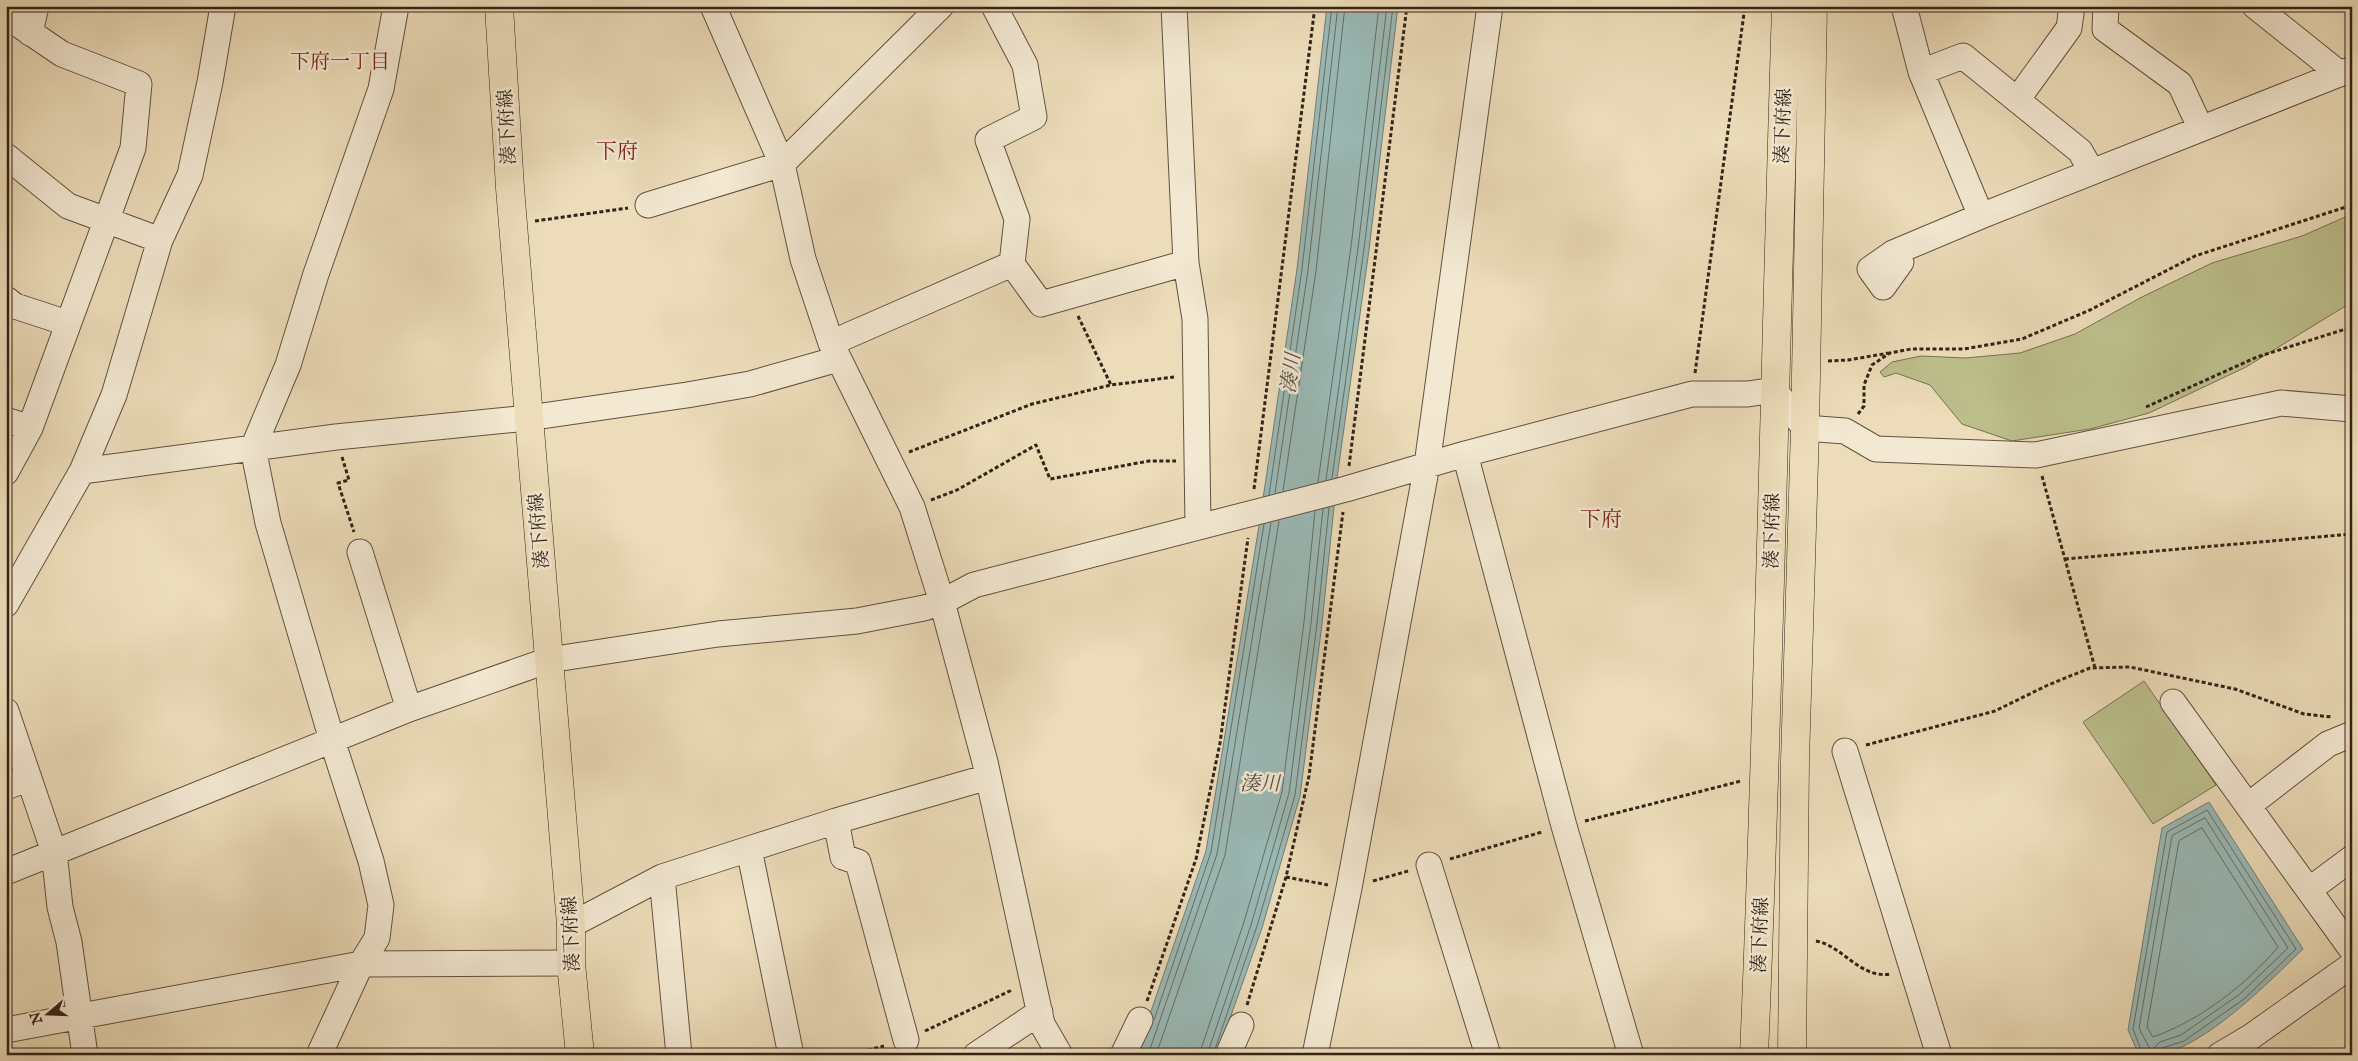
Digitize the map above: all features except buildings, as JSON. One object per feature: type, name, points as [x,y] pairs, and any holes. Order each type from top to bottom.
[{"type":"main road","name":"湊下府線","points":[[499,6],[528,418],[571,925],[571,964],[580,1055]]},
{"type":"main road","name":"湊下府線","points":[[1754,1055],[1766,774],[1774,390],[1786,6]]},
{"type":"main road","name":"湊下府線","points":[[1792,1055],[1795,760],[1806,428],[1813,6]]},
{"type":"street","points":[[30,33],[36,6]]},
{"type":"street","points":[[319,1055],[361,964],[377,938],[381,905],[371,861],[332,740],[268,523],[253,448],[288,365],[316,274],[381,89],[396,6]]},
{"type":"street","points":[[713,6],[782,164],[803,259],[834,351],[912,507],[942,602],[988,776],[1042,1024],[1060,1055]]},
{"type":"street","points":[[648,205],[782,164],[941,6]]},
{"type":"street","points":[[994,6],[1025,65],[1034,117],[988,140],[1017,219],[1012,264],[1041,304],[1186,263]]},
{"type":"street","points":[[1174,6],[1186,263],[1195,319],[1198,526]]},
{"type":"street","points":[[1315,1055],[1427,465],[1490,6]]},
{"type":"street","points":[[1904,6],[1921,72],[1982,216]]},
{"type":"street","points":[[2017,100],[2070,28],[2072,6]]},
{"type":"street","points":[[2106,6],[2105,29],[2180,84],[2201,129]]},
{"type":"street","points":[[2255,6],[2346,72]]},
{"type":"street","points":[[6,604],[82,471],[114,395],[160,240],[190,175],[228,8]]},
{"type":"street","points":[[6,16],[62,54],[139,84],[133,148],[67,323],[30,428],[6,472]]},
{"type":"street","points":[[1921,72],[1962,56],[2080,151],[2092,172]]},
{"type":"street","points":[[1894,253],[1982,216],[2346,72]]},
{"type":"street","points":[[6,156],[68,206],[160,240]]},
{"type":"street","points":[[82,471],[336,437],[528,418],[750,384],[834,351],[1012,264]]},
{"type":"street","points":[[6,299],[15,306],[67,323]]},
{"type":"street","points":[[6,872],[409,709],[549,660],[718,634],[857,621],[924,608],[942,602],[974,585],[1346,489],[1464,454],[1692,394],[1748,394],[1774,390],[1806,428],[1845,431],[1876,449],[2036,455],[2281,403],[2352,409]]},
{"type":"street","points":[[6,420],[30,428]]},
{"type":"street","points":[[1464,454],[1564,826],[1631,1055]]},
{"type":"street","points":[[360,552],[409,709]]},
{"type":"street","points":[[2173,702],[2352,950]]},
{"type":"street","points":[[6,711],[18,782],[54,852],[60,907],[69,942],[81,1016],[85,1055]]},
{"type":"street","points":[[2249,805],[2328,744],[2344,726]]},
{"type":"street","points":[[1845,751],[1939,1055]]},
{"type":"street","points":[[571,925],[662,877],[836,821],[988,776]]},
{"type":"street","points":[[836,821],[843,857],[858,862],[906,1040]]},
{"type":"street","points":[[749,849],[792,1055]]},
{"type":"street","points":[[2309,890],[2352,858]]},
{"type":"street","points":[[1429,864],[1488,1055]]},
{"type":"street","points":[[662,877],[679,1055]]},
{"type":"street","points":[[6,1030],[361,964],[571,964]]},
{"type":"street","points":[[2220,1055],[2252,1036],[2352,965]]},
{"type":"street","points":[[976,1055],[1040,1012]]},
{"type":"street","points":[[1123,1055],[1140,1020]]},
{"type":"street","points":[[1228,1055],[1241,1025]]},
{"type":"path","points":[[1140,1020],[1196,859],[1220,743],[1315,6]]},
{"type":"path","points":[[1241,1025],[1286,877],[1309,776],[1407,6]]},
{"type":"path","points":[[1692,394],[1745,6]]},
{"type":"path","points":[[514,224],[648,205]]},
{"type":"path","points":[[1821,361],[1848,360],[1911,349],[1964,349],[2022,339],[2090,310],[2195,256],[2352,205]]},
{"type":"path","points":[[1068,296],[1111,385]]},
{"type":"path","points":[[2143,408],[2257,356],[2352,327]]},
{"type":"path","points":[[1845,431],[1864,406],[1864,385],[1872,366],[1890,352]]},
{"type":"path","points":[[890,460],[1032,404],[1111,385],[1196,375]]},
{"type":"path","points":[[336,437],[349,480],[338,484],[360,552]]},
{"type":"path","points":[[912,507],[957,490],[1036,445],[1050,479],[1149,461],[1198,462]]},
{"type":"path","points":[[2036,455],[2095,668]]},
{"type":"path","points":[[2065,559],[2352,534]]},
{"type":"path","points":[[1845,751],[1995,711],[2048,685],[2095,668],[2130,667],[2225,687],[2344,726]]},
{"type":"path","points":[[1286,877],[1348,888],[1564,826],[1766,774]]},
{"type":"path","points":[[1793,938],[1819,941],[1864,970],[1885,974],[1913,970]]},
{"type":"path","points":[[849,1055],[906,1040],[1033,980]]},
{"type":"green space","points":[[2352,214],[2352,302],[2246,367],[2149,413],[2090,429],[2012,441],[1962,424],[1930,385],[1896,373],[1884,377],[1880,372],[1892,362],[1921,356],[1965,358],[2020,353],[2075,334],[2140,298],[2212,263],[2302,236]]},
{"type":"green space","points":[[2144,681],[2216,785],[2153,824],[2083,722]]},
{"type":"water","name":"湊川","points":[[1327,6],[1398,6],[1369,250],[1337,478],[1322,624],[1300,796],[1262,928],[1217,1055],[1136,1055],[1206,851],[1259,526],[1297,269]]},
{"type":"water","points":[[2209,802],[2303,949],[2235,1011],[2196,1039],[2177,1049],[2158,1055],[2139,1055],[2128,1030],[2162,828]]},
{"type":"district","name":"下府一丁目","points":[[340,61]]},
{"type":"district","name":"下府","points":[[617,151]]},
{"type":"district","name":"下府","points":[[1601,519]]}]
